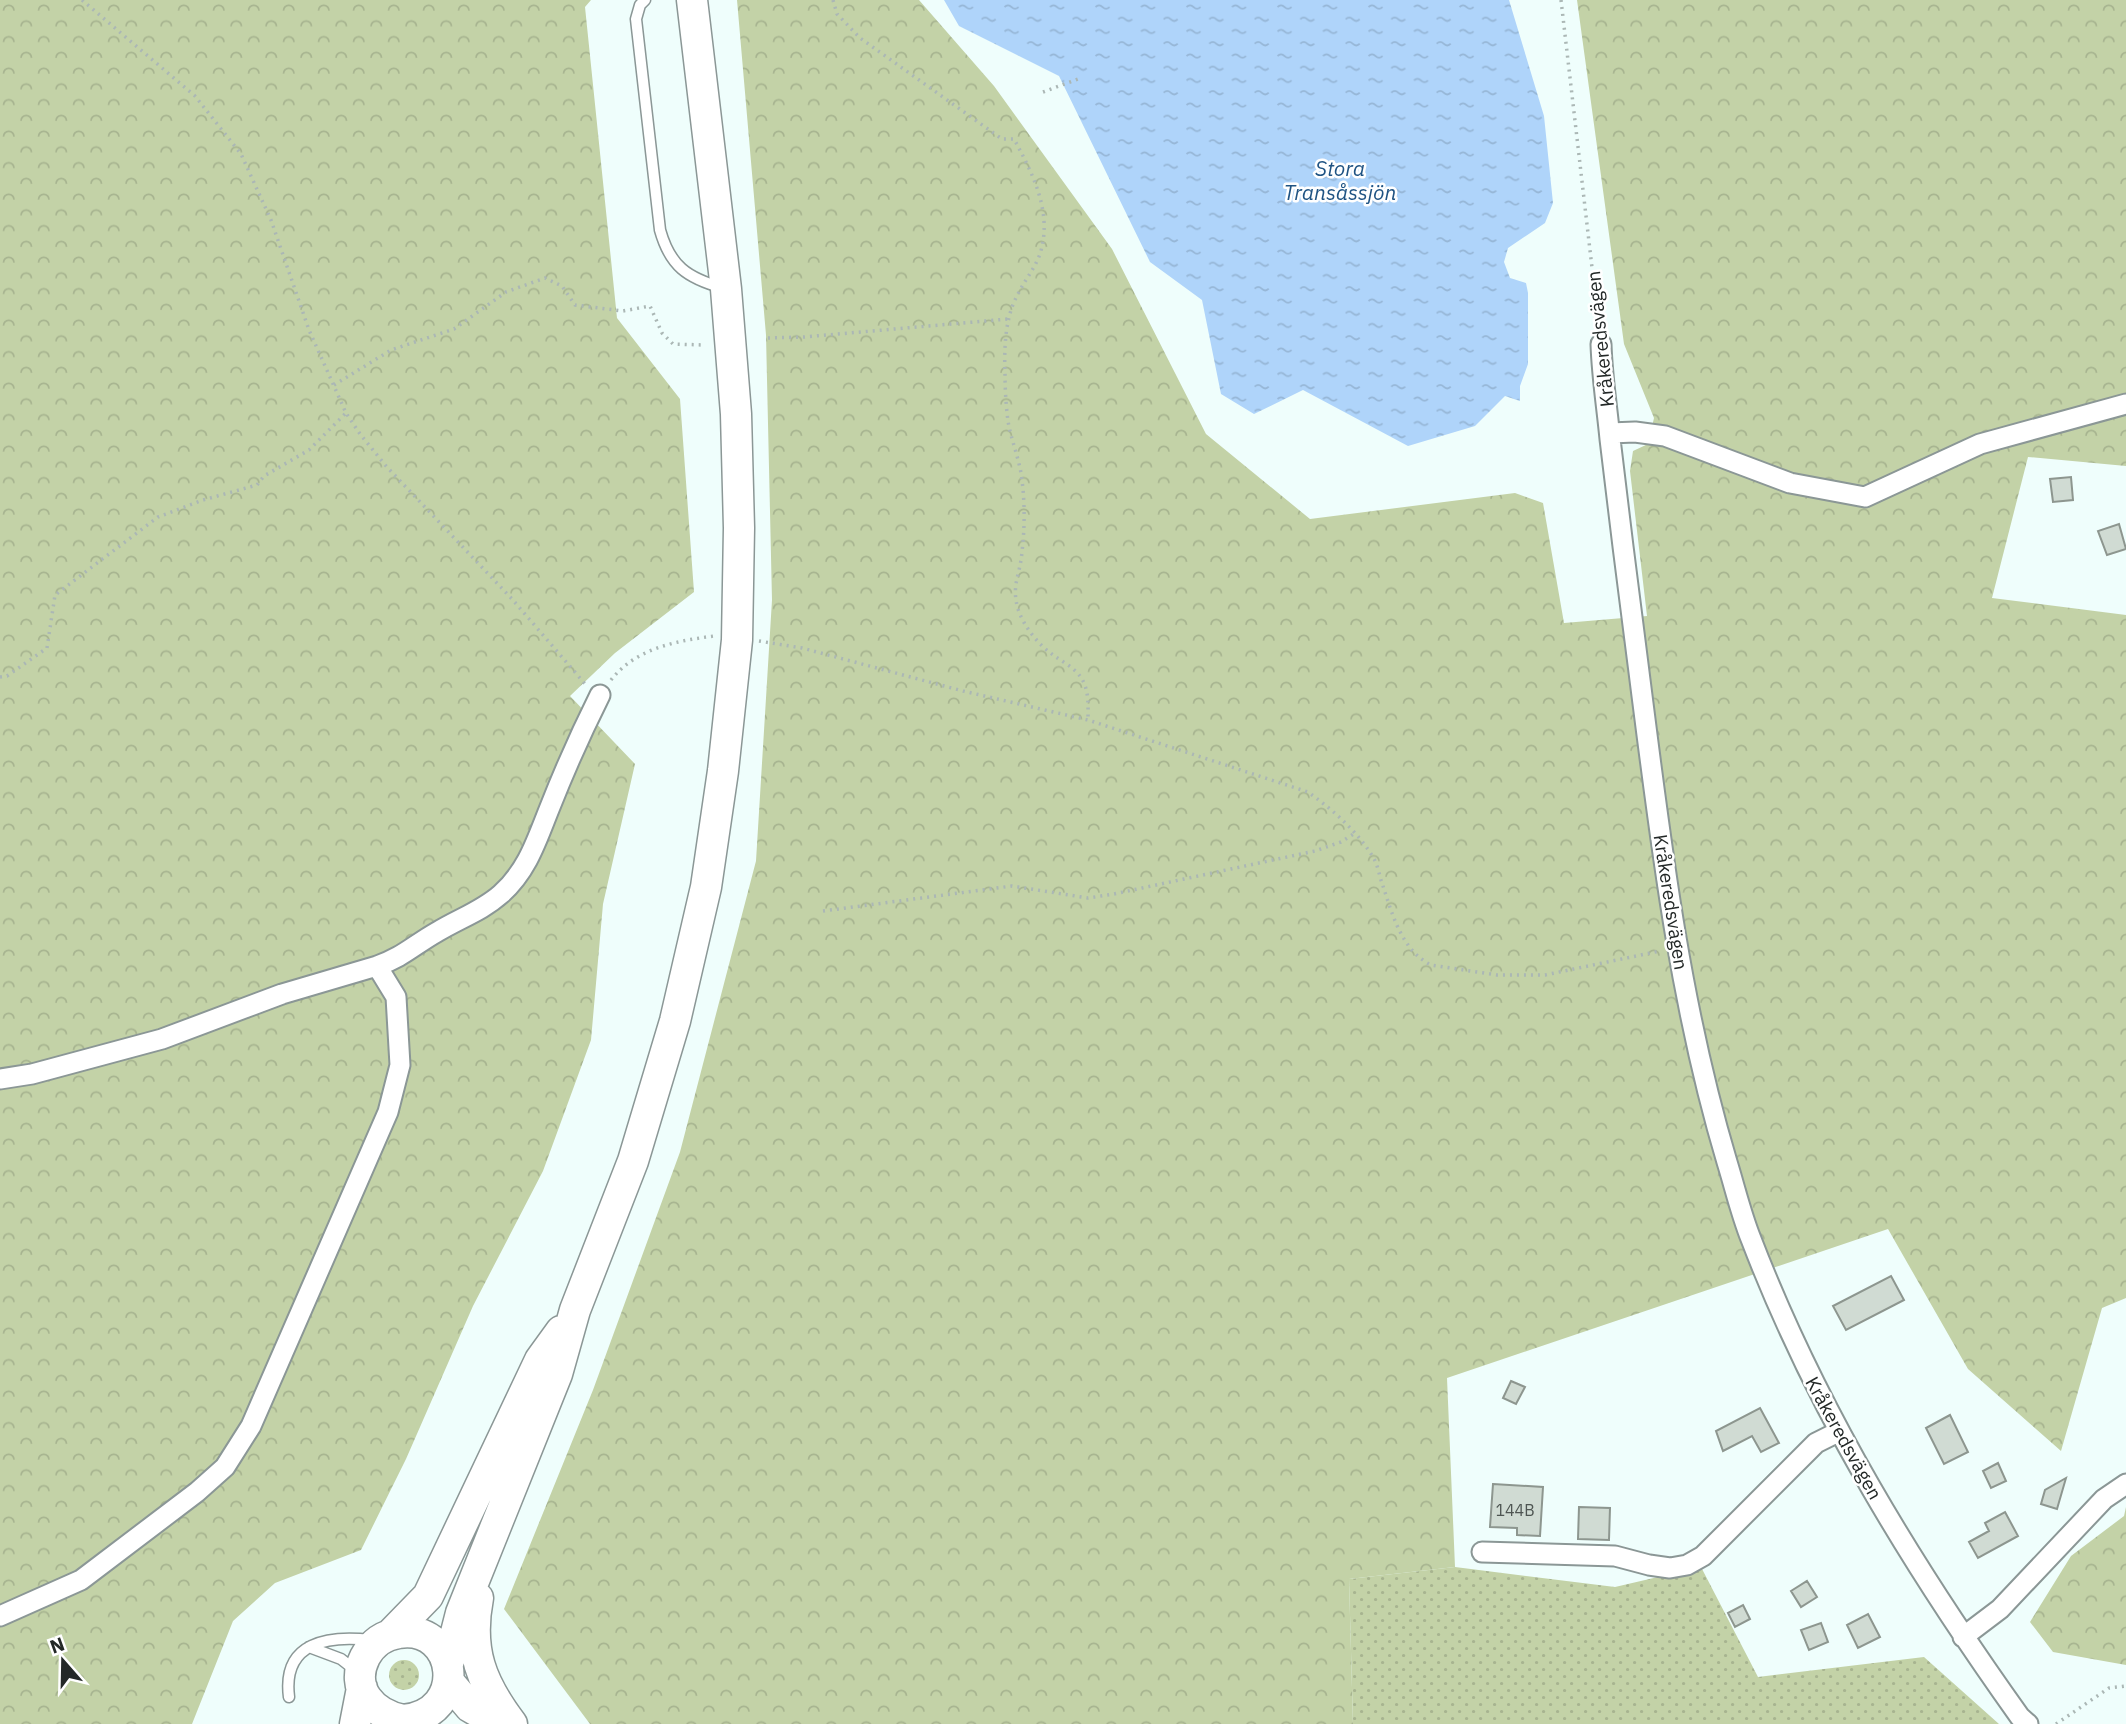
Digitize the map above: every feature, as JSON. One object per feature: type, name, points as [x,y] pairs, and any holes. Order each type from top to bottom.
[{"type":"main road","points":[[361,1681],[368,1701],[377,1711],[411,1722],[437,1707],[445,1696],[461,1613],[558,1374],[575,1310],[633,1161],[675,1021],[706,887],[723,771],[737,640],[739,528],[736,414],[726,289],[692,0]]},
{"type":"main road","points":[[355,1724],[363,1662],[369,1650],[428,1596],[540,1360],[575,1310]]},
{"type":"main road","points":[[487,1553],[476,1606],[476,1649],[484,1681],[512,1724]]},
{"type":"main road","points":[[384,1637],[405,1632],[419,1634],[432,1641],[441,1651],[448,1673],[470,1707],[500,1724]]},
{"type":"street","name":"Kråkeredsvägen","points":[[1601,344],[1602,374],[1676,947],[1709,1102],[1750,1236],[1804,1364],[1838,1432],[1925,1579],[1963,1637],[2020,1717],[2028,1724]]},
{"type":"street","points":[[1610,433],[1635,432],[1665,436],[1790,483],[1865,497],[1980,444],[2126,404]]},
{"type":"street","points":[[0,1079],[162,1039],[282,994],[398,959],[437,932],[471,914],[500,895],[519,876],[533,851],[600,695]]},
{"type":"street","points":[[0,1616],[81,1580],[197,1492],[225,1467],[251,1426],[387,1112],[400,1065],[396,997],[377,966]]},
{"type":"street","points":[[1482,1552],[1615,1556],[1670,1568],[1687,1565],[1703,1556],[1816,1443],[1838,1432]]},
{"type":"street","points":[[1963,1637],[2000,1609],[2104,1499],[2126,1483]]},
{"type":"lane","points":[[645,0],[640,5],[636,19],[660,230],[666,250],[675,263],[703,283],[726,289]]},
{"type":"lane","points":[[289,1697],[286,1681],[288,1670],[309,1647],[334,1638],[384,1637]]},
{"type":"lane","points":[[309,1647],[341,1659],[361,1681]]},
{"type":"path","points":[[82,0],[195,96],[241,154],[271,220],[309,330],[346,413],[360,434],[386,466],[512,599],[590,689],[600,695]]},
{"type":"path","points":[[834,0],[838,14],[860,38],[1002,139],[1014,139],[1033,174],[1042,206],[1044,234],[1040,254],[1030,276],[1016,296],[1009,319],[1005,372],[1008,421],[1021,474],[1024,510],[1022,555],[1013,593],[1019,613],[1034,637],[1051,654],[1071,667],[1083,681],[1088,698],[1088,720]]},
{"type":"path","name":"Kråkeredsvägen","points":[[1561,0],[1601,344]]},
{"type":"path","points":[[1043,92],[1078,79]]},
{"type":"path","points":[[334,385],[391,350],[454,329],[506,292],[545,278],[562,286],[575,305],[623,311],[650,306],[662,333],[673,344],[704,345]]},
{"type":"path","points":[[768,338],[1009,319]]},
{"type":"path","points":[[0,677],[7,676],[47,648],[55,596],[158,517],[203,500],[257,485],[264,476],[309,450],[346,413]]},
{"type":"path","points":[[615,674],[656,647],[675,641],[716,636],[802,648],[963,691],[1088,720],[1308,792],[1333,810],[1355,833],[1374,859],[1399,930],[1409,948],[1422,961],[1443,969],[1497,975],[1545,975],[1676,947]]},
{"type":"path","points":[[823,911],[1012,886],[1088,898],[1315,851],[1341,842],[1355,833]]},
{"type":"path","points":[[2056,1724],[2109,1688],[2126,1686]]},
{"type":"green space","points":[[0,0],[591,0],[585,7],[617,318],[680,399],[694,592],[615,653],[570,696],[635,764],[603,904],[591,1040],[543,1171],[473,1306],[406,1459],[361,1550],[275,1583],[233,1621],[192,1724],[0,1724]]},
{"type":"green space","points":[[737,0],[919,0],[994,86],[1112,249],[1206,434],[1310,519],[1515,493],[1543,503],[1564,623],[1647,616],[1630,471],[1633,451],[1648,444],[1654,418],[1624,344],[1577,0],[2126,0],[2126,466],[2028,457],[1992,598],[2126,615],[2126,1298],[2102,1308],[2061,1451],[1968,1369],[1888,1229],[1447,1378],[1455,1567],[1349,1579],[1353,1724],[590,1724],[504,1609],[593,1390],[680,1152],[756,861],[772,600],[766,335]]},
{"type":"green space","points":[[2126,1507],[2126,1665],[2053,1652],[2030,1622],[2071,1556],[2124,1516]]},
{"type":"green space","points":[[1455,1567],[1615,1587],[1701,1567],[1758,1677],[1924,1657],[1999,1724],[1353,1724],[1349,1579]]},
{"type":"green space","points":[[404,1660],[415,1664],[419,1675],[415,1686],[404,1690],[393,1686],[389,1675],[393,1664]]},
{"type":"water","name":"Stora Transåssjön","points":[[944,0],[1509,0],[1544,116],[1553,203],[1545,223],[1508,248],[1504,262],[1510,278],[1526,283],[1528,293],[1528,364],[1520,386],[1520,401],[1505,396],[1475,426],[1408,446],[1303,390],[1254,414],[1221,394],[1202,300],[1150,262],[1059,76],[959,26]]},
{"type":"building","points":[[2071,477],[2073,500],[2053,502],[2050,479]]},
{"type":"building","points":[[2119,524],[2126,549],[2107,555],[2098,531]]},
{"type":"building","points":[[1891,1276],[1904,1300],[1846,1330],[1833,1306]]},
{"type":"building","points":[[1511,1381],[1525,1387],[1516,1404],[1503,1398]]},
{"type":"building","points":[[1760,1408],[1779,1443],[1761,1452],[1752,1436],[1723,1451],[1716,1431]]},
{"type":"building","points":[[1950,1415],[1968,1452],[1944,1464],[1926,1428]]},
{"type":"building","points":[[1998,1463],[2006,1481],[1991,1488],[1983,1471]]},
{"type":"building","points":[[2066,1478],[2057,1509],[2041,1504],[2045,1490]]},
{"type":"building","points":[[1493,1484],[1543,1487],[1540,1536],[1517,1535],[1517,1528],[1490,1527]]},
{"type":"building","points":[[1579,1507],[1610,1508],[1609,1540],[1578,1539]]},
{"type":"building","points":[[2005,1512],[2018,1536],[1978,1558],[1969,1542],[1989,1531],[1985,1523]]},
{"type":"building","points":[[1807,1581],[1817,1597],[1801,1607],[1791,1591]]},
{"type":"building","points":[[1743,1605],[1750,1619],[1735,1627],[1728,1613]]},
{"type":"building","points":[[1868,1614],[1880,1637],[1858,1648],[1847,1625]]},
{"type":"building","points":[[1821,1623],[1828,1642],[1809,1650],[1801,1630]]}]
